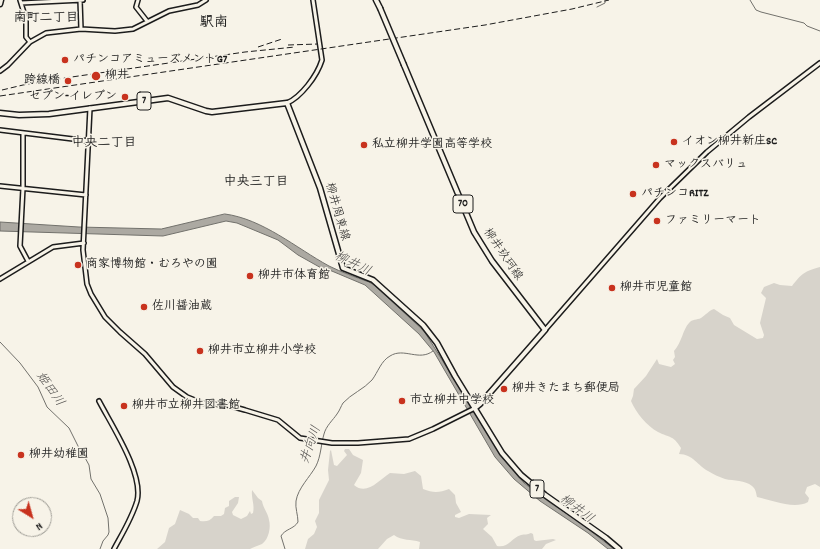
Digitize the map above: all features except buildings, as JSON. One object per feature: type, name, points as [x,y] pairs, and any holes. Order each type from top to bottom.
[{"type":"main road","name":"柳井玖珂線","points":[[376,0],[474,232],[492,261],[544,330]]},
{"type":"main road","name":"7","points":[[0,113],[20,115],[49,114],[168,98],[212,112],[287,103]]},
{"type":"main road","name":"柳井周東線","points":[[287,103],[320,188],[343,268],[373,280],[423,325],[437,343],[474,409],[502,453],[524,478],[619,549]]},
{"type":"main road","points":[[474,409],[544,330]]},
{"type":"street","points":[[80,0],[81,29]]},
{"type":"street","points":[[30,42],[26,37],[26,19],[21,2],[83,0]]},
{"type":"street","points":[[138,0],[136,7],[148,21]]},
{"type":"street","points":[[0,71],[8,65],[30,42],[46,33],[81,29],[115,31],[133,29],[169,10],[198,5],[206,0]]},
{"type":"street","points":[[287,103],[301,93],[318,70],[322,60],[313,0]]},
{"type":"street","points":[[544,330],[660,198],[707,152],[749,117],[820,63]]},
{"type":"street","points":[[90,108],[84,237],[84,258],[87,284],[99,309],[115,328],[146,354],[173,386],[196,401],[206,404],[232,406],[278,420],[295,435],[305,439],[346,443],[385,442],[409,439],[474,409]]},
{"type":"street","points":[[0,130],[89,141]]},
{"type":"street","points":[[23,133],[23,188],[20,246],[28,262]]},
{"type":"street","points":[[0,186],[86,195]]},
{"type":"street","points":[[0,279],[55,246],[84,243]]},
{"type":"street","points":[[99,401],[133,467],[138,492],[135,506],[114,549]]},
{"type":"shaded area","points":[[225,214],[239,217],[266,228],[329,266],[374,285],[424,331],[502,456],[524,483],[614,549],[608,549],[588,533],[540,501],[514,479],[495,457],[434,352],[419,334],[365,285],[327,269],[323,269],[298,255],[278,240],[237,223],[226,221],[163,236],[0,231],[0,222],[79,227],[161,229]]},
{"type":"shaded area","points":[[820,267],[820,487],[815,484],[807,487],[805,493],[809,498],[808,502],[790,505],[757,497],[756,491],[749,484],[718,476],[704,469],[688,456],[679,454],[681,448],[676,441],[671,437],[658,432],[646,423],[631,401],[634,389],[646,376],[657,359],[659,364],[671,367],[675,364],[673,360],[675,357],[674,351],[690,322],[701,318],[714,309],[730,318],[734,325],[757,339],[763,338],[764,335],[760,323],[766,298],[761,293],[764,287],[774,283],[792,286],[804,274]]},
{"type":"shaded area","points":[[345,449],[349,449],[353,455],[363,460],[361,473],[354,485],[359,488],[364,489],[373,486],[390,473],[404,474],[415,471],[421,476],[423,489],[436,492],[449,489],[455,495],[456,503],[461,512],[455,515],[455,517],[459,518],[469,514],[491,515],[487,518],[488,524],[483,529],[492,537],[497,546],[504,546],[518,536],[531,533],[536,541],[556,540],[546,544],[542,549],[419,549],[420,542],[400,538],[394,535],[387,539],[378,549],[305,549],[308,539],[314,534],[317,527],[315,521],[319,513],[319,500],[329,480],[328,470],[330,451],[331,450],[334,465],[337,466],[347,455],[344,451]]},
{"type":"shaded area","points":[[252,490],[262,501],[270,523],[268,536],[262,544],[250,549],[157,549],[165,542],[169,528],[175,524],[180,510],[189,514],[193,518],[198,518],[200,521],[206,521],[214,516],[221,516],[224,514],[225,508],[229,506],[229,501],[235,497],[239,497],[238,503],[232,512],[233,515],[241,519],[247,516],[250,511],[251,514],[253,513],[254,507]]},
{"type":"waterway","points":[[597,7],[605,3],[605,0]]},
{"type":"waterway","points":[[750,0],[756,10],[804,23],[807,26],[820,31]]},
{"type":"waterway","name":"姫田川","points":[[0,342],[20,363],[38,387],[47,407],[69,428],[80,450]]},
{"type":"waterway","name":"井向川","points":[[285,549],[281,536],[298,522],[296,504],[297,496],[318,462],[326,428],[338,413],[343,403],[372,380],[382,364],[390,356],[401,353],[422,355],[433,351]]},
{"type":"waterway","name":"姫田川","points":[[83,454],[89,465],[91,479],[100,494],[108,518],[109,532],[100,549]]},
{"type":"railway","points":[[0,96],[485,25],[572,9],[609,0]]},
{"type":"railway","points":[[258,47],[282,39]]},
{"type":"railway","points":[[288,45],[318,44]]},
{"type":"railway","points":[[2,90],[44,81],[245,52],[295,47]]},
{"type":"place","name":"パチンコアミューズメントG7","points":[[65,60]]},
{"type":"place","name":"柳井","points":[[96,76]]},
{"type":"place","name":"跨線橋","points":[[68,81]]},
{"type":"place","name":"セブン-イレブン","points":[[125,97]]},
{"type":"place","name":"イオン柳井新庄SC","points":[[674,142]]},
{"type":"place","name":"私立柳井学園高等学校","points":[[364,145]]},
{"type":"place","name":"マックスバリュ","points":[[656,165]]},
{"type":"place","name":"パチンコRITZ","points":[[633,194]]},
{"type":"place","name":"ファミリーマート","points":[[657,221]]},
{"type":"place","name":"商家博物館・むろやの園","points":[[78,265]]},
{"type":"place","name":"柳井市体育館","points":[[250,276]]},
{"type":"place","name":"柳井市児童館","points":[[612,288]]},
{"type":"place","name":"佐川醤油蔵","points":[[144,307]]},
{"type":"place","name":"柳井市立柳井小学校","points":[[200,351]]},
{"type":"place","name":"柳井きたまち郵便局","points":[[504,389]]},
{"type":"place","name":"市立柳井中学校","points":[[402,401]]},
{"type":"place","name":"柳井市立柳井図書館","points":[[124,406]]},
{"type":"place","name":"柳井幼稚園","points":[[21,455]]},
{"type":"district","name":"南町二丁目","points":[[46,19]]},
{"type":"district","name":"駅南","points":[[214,24]]},
{"type":"district","name":"中央二丁目","points":[[104,144]]},
{"type":"district","name":"中央三丁目","points":[[256,183]]},
{"type":"water label","name":"柳井川","points":[[352,265]]},
{"type":"water label","name":"柳井川","points":[[576,510]]}]
